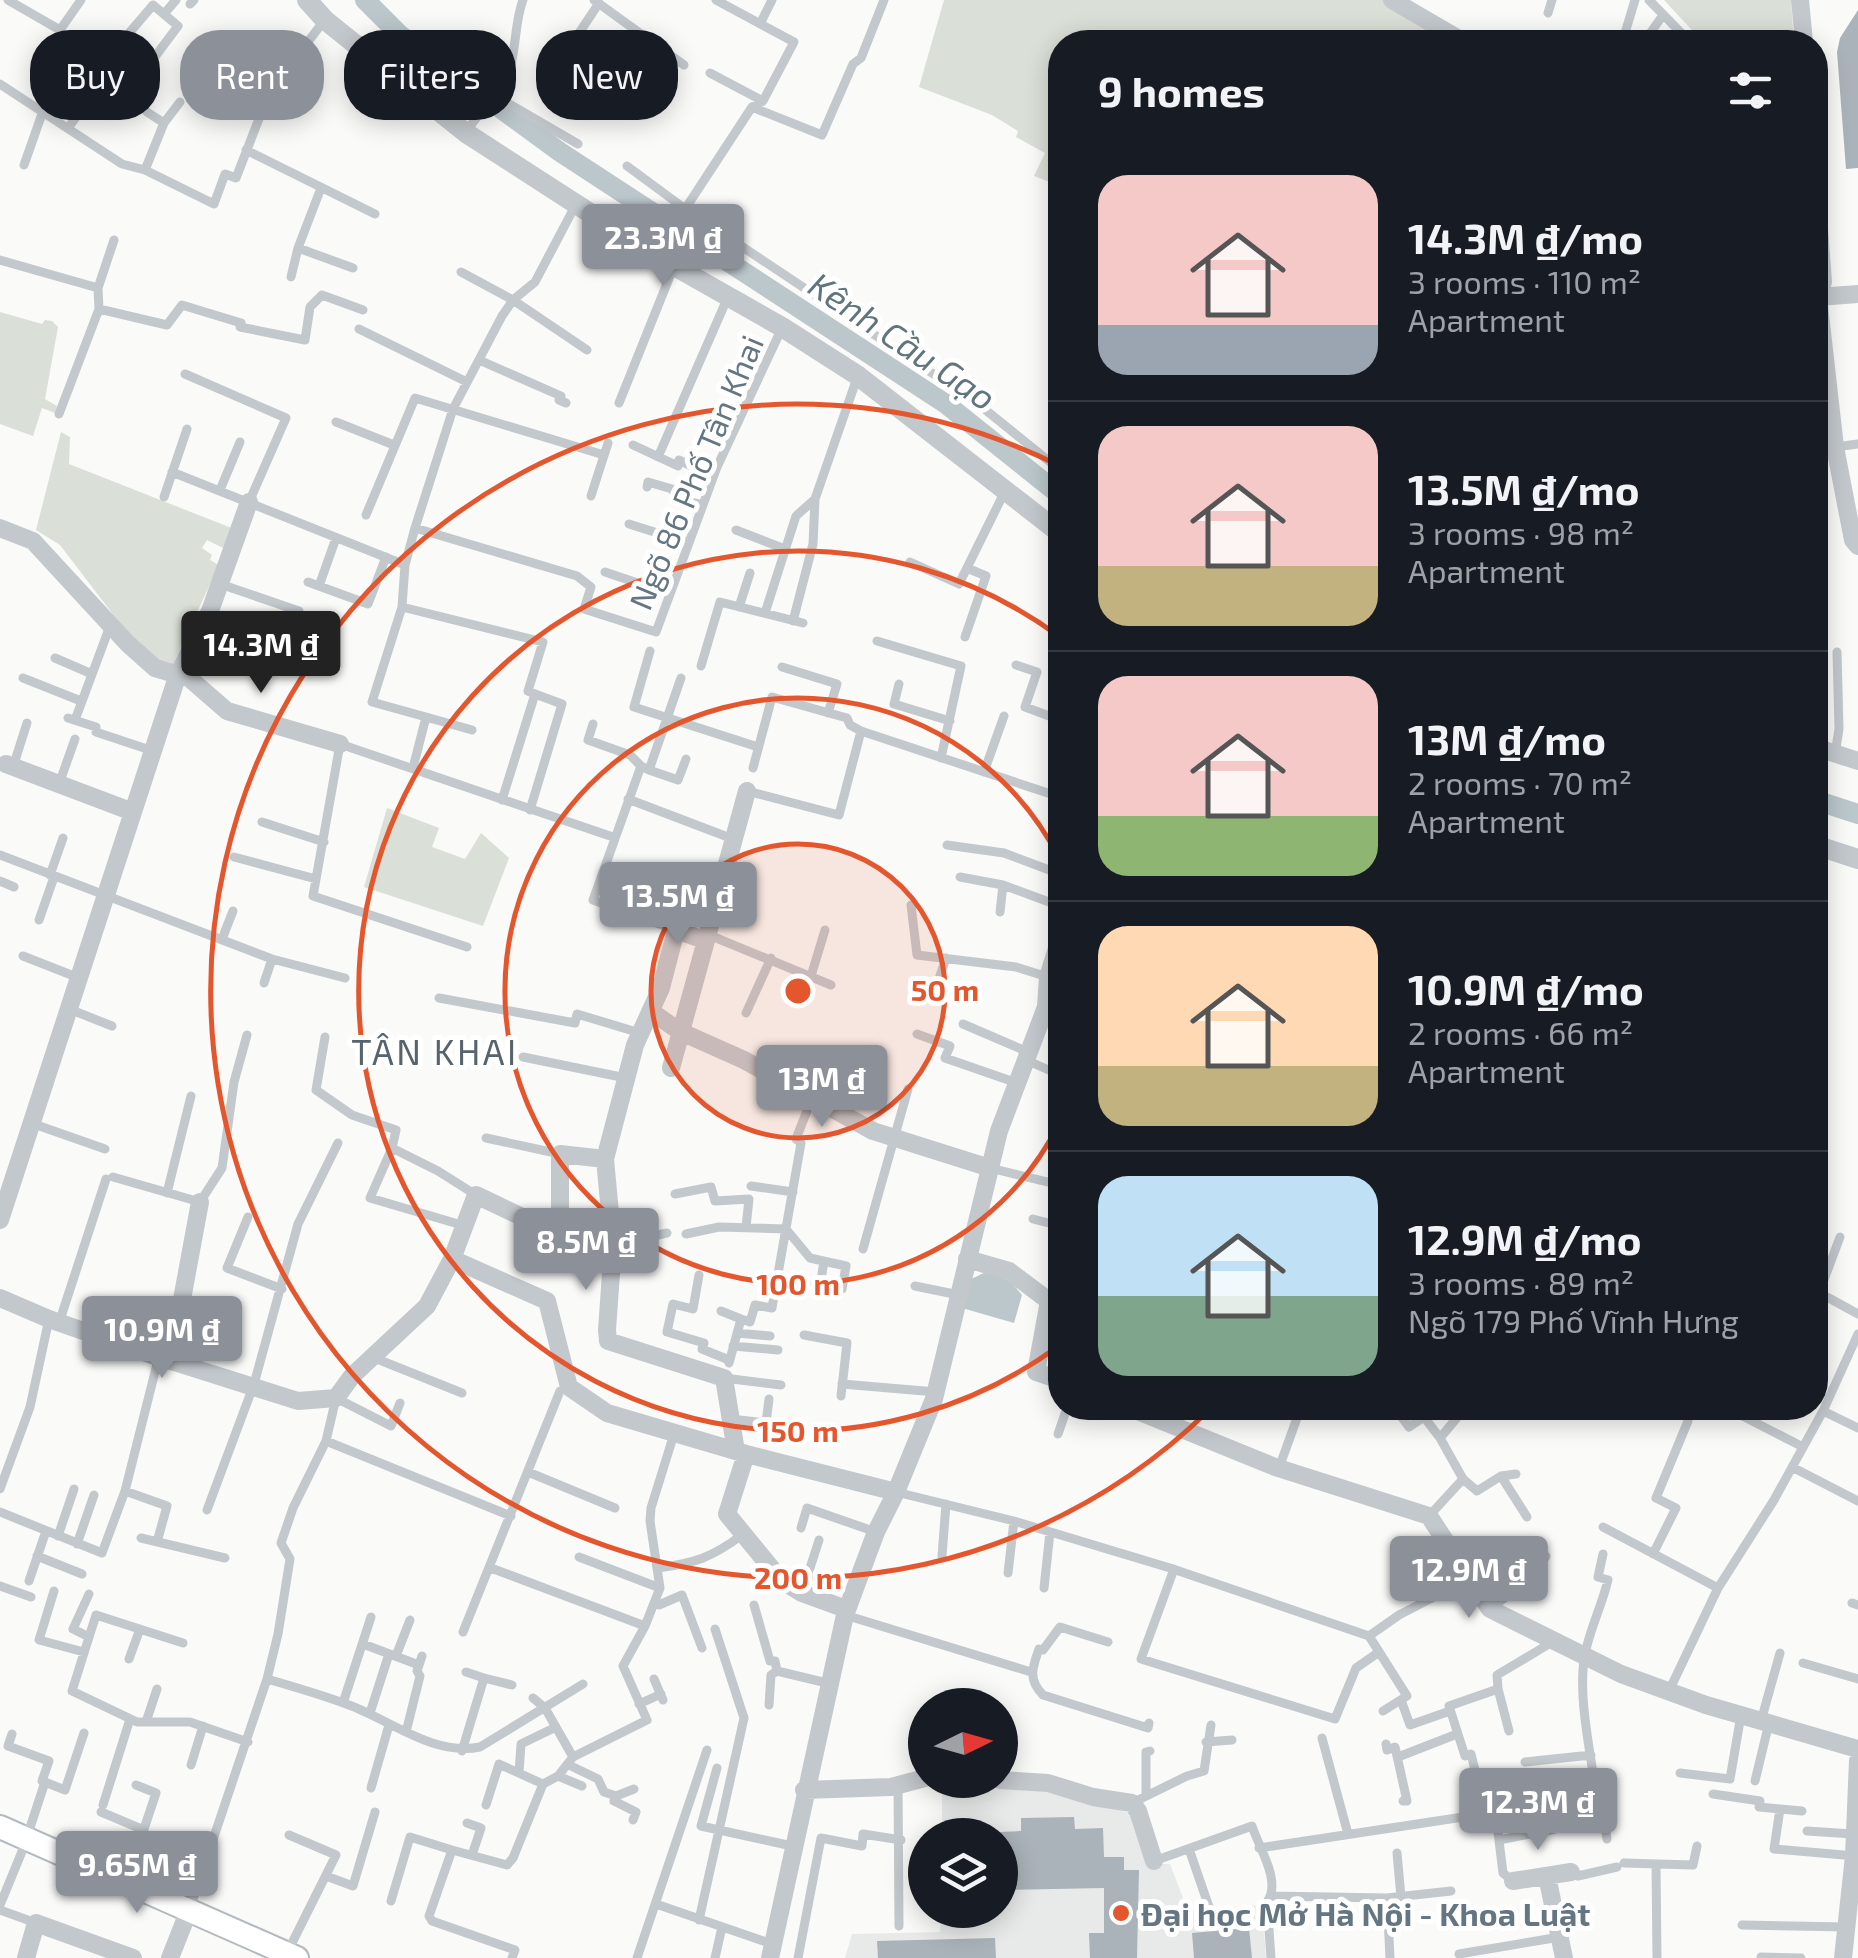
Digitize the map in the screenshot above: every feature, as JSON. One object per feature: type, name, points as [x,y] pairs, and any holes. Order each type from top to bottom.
[{"type":"main road","points":[[0,1827],[292,1956]]},
{"type":"street","points":[[307,0],[325,20],[575,206],[664,254],[858,375],[1048,523]]},
{"type":"street","points":[[1392,0],[1443,30]]},
{"type":"street","points":[[1800,0],[1803,30]]},
{"type":"street","points":[[1828,295],[1858,294]]},
{"type":"street","points":[[1828,391],[1835,447],[1853,540],[1858,546]]},
{"type":"street","points":[[0,1220],[178,674],[220,584],[249,502]]},
{"type":"street","points":[[0,528],[33,540],[127,643],[155,668],[189,678],[227,711],[340,744]]},
{"type":"street","points":[[1828,751],[1858,761]]},
{"type":"street","points":[[10,766],[133,812]]},
{"type":"street","points":[[671,1068],[747,791]]},
{"type":"street","points":[[1828,849],[1858,859]]},
{"type":"street","points":[[705,937],[676,930],[652,1012],[640,1033],[626,1078],[605,1159],[613,1245],[608,1340],[727,1369],[731,1419],[741,1453],[727,1514],[781,1580],[846,1612]]},
{"type":"street","points":[[652,1012],[679,1031],[744,1060],[873,1130],[990,1168]]},
{"type":"street","points":[[771,1951],[846,1612],[936,1392],[998,1131],[1027,1056],[1048,1019]]},
{"type":"street","points":[[0,1298],[54,1321],[298,1401],[336,1398],[352,1376],[428,1306],[452,1259],[476,1195],[560,1235],[560,1154],[605,1159]]},
{"type":"street","points":[[165,1358],[200,1202]]},
{"type":"street","points":[[967,1258],[1009,1271],[1048,1291]]},
{"type":"street","points":[[452,1259],[547,1301],[568,1388],[607,1412],[741,1453],[896,1492]]},
{"type":"street","points":[[1048,1323],[1036,1372],[1048,1376]]},
{"type":"street","points":[[1160,1420],[1279,1468],[1429,1516],[1490,1609],[1585,1656],[1668,1692],[1858,1750]]},
{"type":"street","points":[[1843,1958],[1856,1856],[1853,1834],[1858,1760]]},
{"type":"street","points":[[1018,1781],[1048,1783],[1093,1797],[1139,1799],[1138,1810],[1154,1861]]},
{"type":"street","points":[[804,1790],[908,1782]]},
{"type":"street","points":[[1513,1881],[1570,1872]]},
{"type":"street","points":[[1547,1876],[1564,1958]]},
{"type":"street","points":[[170,1958],[189,1910]]},
{"type":"street","points":[[26,1958],[36,1923],[133,1958]]},
{"type":"lane","points":[[8,0],[60,30],[81,0]]},
{"type":"lane","points":[[164,14],[176,0]]},
{"type":"lane","points":[[516,33],[524,0]]},
{"type":"lane","points":[[620,404],[664,254],[682,213],[752,107],[763,101],[794,42],[716,0]]},
{"type":"lane","points":[[760,24],[772,0]]},
{"type":"lane","points":[[752,107],[822,135],[854,64],[861,58],[884,0]]},
{"type":"lane","points":[[1548,13],[1552,0]]},
{"type":"lane","points":[[1626,30],[1635,0]]},
{"type":"lane","points":[[1649,0],[1678,30]]},
{"type":"lane","points":[[579,30],[596,2],[684,66]]},
{"type":"lane","points":[[132,30],[153,5],[178,26],[160,50]]},
{"type":"lane","points":[[1652,30],[1663,14]]},
{"type":"lane","points":[[56,120],[122,164],[145,170],[214,204],[225,174],[236,178],[269,93],[325,20]]},
{"type":"lane","points":[[710,73],[763,101]]},
{"type":"lane","points":[[0,84],[30,103]]},
{"type":"lane","points":[[145,170],[164,124],[180,102]]},
{"type":"lane","points":[[516,109],[578,144]]},
{"type":"lane","points":[[24,166],[40,120]]},
{"type":"lane","points":[[68,128],[74,120]]},
{"type":"lane","points":[[158,120],[164,124]]},
{"type":"lane","points":[[470,126],[474,120]]},
{"type":"lane","points":[[246,150],[375,214]]},
{"type":"lane","points":[[627,166],[682,213],[977,403],[1048,460]]},
{"type":"lane","points":[[291,277],[321,188]]},
{"type":"lane","points":[[472,730],[372,702],[402,607],[405,565],[453,408],[512,300],[535,282],[575,206]]},
{"type":"lane","points":[[59,414],[99,309],[98,288],[114,240]]},
{"type":"lane","points":[[298,248],[353,268]]},
{"type":"lane","points":[[0,260],[98,288]]},
{"type":"lane","points":[[461,272],[512,300],[587,350]]},
{"type":"lane","points":[[99,309],[166,325],[182,305],[242,323],[240,327],[305,340],[310,308],[322,296],[363,310]]},
{"type":"lane","points":[[658,457],[728,296]]},
{"type":"lane","name":"Ngõ 86 Phố Tân Khai","points":[[416,528],[578,576],[592,588],[584,609],[656,632],[714,477],[782,327]]},
{"type":"lane","points":[[359,329],[467,382]]},
{"type":"lane","points":[[479,360],[561,396],[559,400],[566,403]]},
{"type":"lane","points":[[185,374],[286,418],[249,502]]},
{"type":"lane","points":[[701,666],[720,602],[798,622],[813,544],[815,499],[858,375]]},
{"type":"lane","points":[[366,515],[414,398],[604,455]]},
{"type":"lane","points":[[336,422],[394,445]]},
{"type":"lane","points":[[164,496],[187,430]]},
{"type":"lane","points":[[220,490],[240,442]]},
{"type":"lane","points":[[591,496],[608,443]]},
{"type":"lane","points":[[1835,447],[1858,444]]},
{"type":"lane","points":[[633,446],[678,466],[680,460],[714,477]]},
{"type":"lane","points":[[172,472],[405,565]]},
{"type":"lane","points":[[647,487],[648,482],[672,489],[676,498],[703,506]]},
{"type":"lane","points":[[910,562],[960,584],[1006,488]]},
{"type":"lane","points":[[765,613],[796,516],[815,499]]},
{"type":"lane","points":[[629,524],[689,544]]},
{"type":"lane","points":[[736,530],[785,549]]},
{"type":"lane","points":[[336,538],[313,584],[368,604],[386,557]]},
{"type":"lane","points":[[965,637],[986,576],[967,568]]},
{"type":"lane","points":[[605,572],[670,594]]},
{"type":"lane","points":[[738,607],[750,573]]},
{"type":"lane","points":[[220,584],[299,610]]},
{"type":"lane","points":[[402,607],[543,642],[528,691],[562,704],[530,810]]},
{"type":"lane","points":[[111,624],[72,719],[96,727],[96,732],[153,751]]},
{"type":"lane","points":[[877,640],[962,666],[941,758]]},
{"type":"lane","points":[[650,652],[634,707],[758,747]]},
{"type":"lane","points":[[1836,754],[1840,729],[1837,652]]},
{"type":"lane","points":[[55,658],[92,674]]},
{"type":"lane","points":[[782,666],[837,684],[828,713]]},
{"type":"lane","points":[[1016,666],[1036,672],[1025,707],[1048,716]]},
{"type":"lane","points":[[22,678],[81,701]]},
{"type":"lane","points":[[676,930],[594,900],[628,799],[645,768],[681,678]]},
{"type":"lane","points":[[899,684],[894,704],[950,721]]},
{"type":"lane","points":[[502,800],[534,694]]},
{"type":"lane","points":[[753,768],[772,696],[847,718],[850,725],[861,731],[1048,793]]},
{"type":"lane","points":[[984,772],[1004,716]]},
{"type":"lane","points":[[413,768],[426,717]]},
{"type":"lane","points":[[10,766],[27,723]]},
{"type":"lane","points":[[593,724],[588,740],[630,755],[645,768],[678,780],[686,759]]},
{"type":"lane","points":[[747,791],[839,815],[861,731]]},
{"type":"lane","points":[[59,784],[75,739]]},
{"type":"lane","points":[[466,947],[313,896],[340,744],[613,838]]},
{"type":"lane","points":[[628,799],[734,838]]},
{"type":"lane","points":[[262,822],[324,842]]},
{"type":"lane","points":[[39,920],[63,838]]},
{"type":"lane","points":[[946,845],[1004,854],[1048,870]]},
{"type":"lane","points":[[0,854],[106,898],[272,958],[345,978]]},
{"type":"lane","points":[[234,857],[316,879]]},
{"type":"lane","points":[[960,878],[1004,885],[1048,902]]},
{"type":"lane","points":[[0,881],[14,887]]},
{"type":"lane","points":[[1000,912],[1004,885]]},
{"type":"lane","points":[[911,905],[917,955],[1016,967],[1048,977]]},
{"type":"lane","points":[[222,939],[233,911]]},
{"type":"lane","points":[[811,976],[824,930]]},
{"type":"lane","points":[[705,937],[771,958],[831,985]]},
{"type":"lane","points":[[24,956],[79,978]]},
{"type":"lane","points":[[264,983],[272,958]]},
{"type":"lane","points":[[746,1013],[771,958]]},
{"type":"lane","points":[[936,984],[946,958]]},
{"type":"lane","points":[[439,998],[575,1023],[577,1014],[640,1033]]},
{"type":"lane","points":[[69,1009],[112,1026]]},
{"type":"lane","points":[[963,1024],[1048,1068]]},
{"type":"lane","points":[[917,1034],[950,1046],[945,1058],[1017,1083]]},
{"type":"lane","points":[[0,1489],[30,1407],[54,1321],[110,1178],[200,1202],[222,1168],[234,1082],[247,1035]]},
{"type":"lane","points":[[325,1037],[316,1090],[352,1115],[396,1130],[370,1198],[465,1226]]},
{"type":"lane","points":[[524,1058],[626,1078]]},
{"type":"lane","points":[[863,1249],[908,1089]]},
{"type":"lane","points":[[167,1193],[192,1096]]},
{"type":"lane","points":[[721,1311],[750,1322],[755,1305],[772,1308],[801,1143],[796,1139],[812,1098]]},
{"type":"lane","points":[[31,1123],[105,1148]]},
{"type":"lane","points":[[486,1138],[560,1154]]},
{"type":"lane","points":[[207,1510],[254,1384],[298,1224],[338,1143]]},
{"type":"lane","points":[[392,1148],[476,1195]]},
{"type":"lane","points":[[990,1168],[1048,1182]]},
{"type":"lane","points":[[752,1186],[793,1192]]},
{"type":"lane","points":[[675,1194],[711,1187],[715,1201],[749,1199],[746,1226]]},
{"type":"lane","points":[[248,1217],[227,1268],[282,1290]]},
{"type":"lane","points":[[1033,1220],[1048,1223]]},
{"type":"lane","points":[[686,1234],[719,1227],[786,1229],[810,1258],[846,1266],[842,1288]]},
{"type":"lane","points":[[582,1260],[589,1242],[613,1245],[666,1233]]},
{"type":"lane","points":[[1828,1266],[1840,1237]]},
{"type":"lane","points":[[820,1293],[824,1261]]},
{"type":"lane","points":[[698,1275],[694,1309],[673,1304],[667,1332],[704,1342],[702,1349],[727,1369],[781,1385]]},
{"type":"lane","points":[[915,1286],[959,1296]]},
{"type":"lane","points":[[1828,1298],[1858,1314]]},
{"type":"lane","points":[[727,1369],[741,1319]]},
{"type":"lane","points":[[737,1333],[770,1336]]},
{"type":"lane","points":[[1828,1400],[1858,1334]]},
{"type":"lane","points":[[804,1335],[847,1344],[841,1390],[936,1392]]},
{"type":"lane","points":[[734,1346],[778,1350]]},
{"type":"lane","points":[[0,1512],[102,1553],[165,1358]]},
{"type":"lane","points":[[372,1358],[462,1393]]},
{"type":"lane","points":[[463,1632],[560,1391],[568,1388]]},
{"type":"lane","points":[[189,1910],[267,1679],[290,1559],[281,1543],[293,1508],[326,1442],[336,1398],[392,1426],[400,1403]]},
{"type":"lane","points":[[731,1419],[766,1424],[769,1399]]},
{"type":"lane","points":[[1828,1415],[1858,1428]]},
{"type":"lane","points":[[1058,1434],[1063,1420]]},
{"type":"lane","points":[[1279,1468],[1296,1420]]},
{"type":"lane","points":[[1426,1420],[1476,1491],[1501,1476],[1516,1474]]},
{"type":"lane","points":[[1440,1438],[1455,1420]]},
{"type":"lane","points":[[1751,1420],[1802,1447]]},
{"type":"lane","points":[[1668,1692],[1718,1588],[1817,1420]]},
{"type":"lane","points":[[1653,1554],[1676,1508],[1656,1498],[1688,1422]]},
{"type":"lane","points":[[658,1727],[646,1720],[623,1666],[660,1588],[651,1508],[674,1434]]},
{"type":"lane","points":[[326,1442],[511,1516]]},
{"type":"lane","points":[[1792,1467],[1858,1501]]},
{"type":"lane","points":[[528,1472],[615,1508]]},
{"type":"lane","points":[[1501,1476],[1527,1517]]},
{"type":"lane","points":[[1429,1516],[1464,1479]]},
{"type":"lane","points":[[58,1536],[74,1489]]},
{"type":"lane","points":[[125,1490],[167,1506],[157,1542]]},
{"type":"lane","points":[[896,1492],[1174,1569],[1369,1636],[1407,1696],[1384,1711]]},
{"type":"lane","points":[[77,1544],[94,1495]]},
{"type":"lane","points":[[942,1556],[946,1504]]},
{"type":"lane","points":[[801,1528],[807,1508],[876,1532]]},
{"type":"lane","points":[[1008,1574],[1014,1522]]},
{"type":"lane","points":[[1603,1527],[1718,1588]]},
{"type":"lane","points":[[29,1581],[46,1530]]},
{"type":"lane","points":[[1044,1588],[1050,1532]]},
{"type":"lane","points":[[658,1568],[696,1563],[742,1535]]},
{"type":"lane","points":[[142,1538],[225,1558]]},
{"type":"lane","points":[[802,1593],[818,1540]]},
{"type":"lane","points":[[1603,1554],[1598,1576],[1608,1580],[1585,1656],[1586,1714],[1596,1794],[1601,1801],[1608,1839]]},
{"type":"lane","points":[[37,1556],[82,1574]]},
{"type":"lane","points":[[1490,1609],[1534,1576],[1546,1556]]},
{"type":"lane","points":[[579,1557],[660,1588]]},
{"type":"lane","points":[[491,1568],[645,1626]]},
{"type":"lane","points":[[1174,1569],[1141,1659],[1335,1719],[1356,1668],[1379,1652]]},
{"type":"lane","points":[[1369,1636],[1399,1615],[1470,1578]]},
{"type":"lane","points":[[0,1586],[30,1597]]},
{"type":"lane","points":[[54,1591],[38,1640],[84,1652]]},
{"type":"lane","points":[[89,1594],[73,1630],[89,1637]]},
{"type":"lane","points":[[655,1602],[659,1606],[682,1596],[702,1648]]},
{"type":"lane","points":[[754,1605],[770,1661],[775,1662],[777,1671]]},
{"type":"lane","points":[[82,1608],[183,1644]]},
{"type":"lane","points":[[846,1612],[1030,1672]]},
{"type":"lane","points":[[96,1614],[72,1691],[130,1719],[190,1722],[248,1742]]},
{"type":"lane","points":[[342,1703],[371,1617]]},
{"type":"lane","points":[[370,1714],[410,1620]]},
{"type":"lane","points":[[1108,1642],[1060,1626],[1043,1650],[1039,1649],[1030,1672],[1035,1687],[1043,1695],[1148,1728],[1150,1723]]},
{"type":"lane","points":[[129,1659],[140,1629]]},
{"type":"lane","points":[[698,1920],[744,1718],[715,1629]]},
{"type":"lane","points":[[1509,1731],[1497,1675],[1554,1641]]},
{"type":"lane","points":[[362,1644],[421,1661],[406,1732]]},
{"type":"lane","points":[[1755,1781],[1780,1653]]},
{"type":"lane","points":[[1802,1663],[1858,1679]]},
{"type":"lane","points":[[769,1705],[771,1675],[777,1671],[828,1683]]},
{"type":"lane","points":[[466,1672],[512,1685]]},
{"type":"lane","points":[[462,1750],[484,1678]]},
{"type":"lane","points":[[267,1679],[342,1703],[389,1726],[462,1750],[480,1748],[584,1684]]},
{"type":"lane","points":[[639,1704],[662,1697],[654,1679]]},
{"type":"lane","points":[[146,1722],[157,1688]]},
{"type":"lane","points":[[1484,1750],[1465,1756],[1449,1706],[1498,1690]]},
{"type":"lane","points":[[533,1698],[545,1708],[571,1761],[598,1779],[604,1792],[616,1796],[634,1789]]},
{"type":"lane","points":[[1401,1700],[1410,1725],[1450,1711]]},
{"type":"lane","points":[[1680,1772],[1730,1779],[1740,1715]]},
{"type":"lane","points":[[130,1719],[102,1808],[144,1830]]},
{"type":"lane","points":[[391,1901],[410,1837],[507,1865],[543,1784],[558,1776],[571,1761],[646,1720]]},
{"type":"lane","points":[[1139,1799],[1204,1771],[1210,1725]]},
{"type":"lane","points":[[190,1765],[203,1726]]},
{"type":"lane","points":[[370,1788],[389,1726]]},
{"type":"lane","points":[[519,1773],[520,1744],[556,1727]]},
{"type":"lane","points":[[12,1734],[8,1746],[49,1761],[42,1780],[65,1790],[84,1733]]},
{"type":"lane","points":[[1398,1757],[1458,1734]]},
{"type":"lane","points":[[1322,1738],[1348,1834]]},
{"type":"lane","points":[[1206,1742],[1232,1740]]},
{"type":"lane","points":[[1386,1744],[1388,1750],[1395,1747],[1398,1757],[1407,1801],[1403,1802]]},
{"type":"lane","points":[[637,1958],[707,1750]]},
{"type":"lane","points":[[1139,1799],[1146,1752],[1150,1751]]},
{"type":"lane","points":[[1470,1754],[1476,1774]]},
{"type":"lane","points":[[1526,1762],[1591,1755]]},
{"type":"lane","points":[[486,1804],[499,1764],[543,1784]]},
{"type":"lane","points":[[716,1768],[701,1826],[792,1846]]},
{"type":"lane","points":[[558,1776],[582,1786]]},
{"type":"lane","points":[[36,1923],[0,1908],[45,1782]]},
{"type":"lane","points":[[1492,1784],[1503,1872],[1513,1881]]},
{"type":"lane","points":[[126,1883],[156,1793],[136,1785]]},
{"type":"lane","points":[[898,1785],[899,1926]]},
{"type":"lane","points":[[1579,1798],[1596,1794]]},
{"type":"lane","points":[[1713,1794],[1760,1801],[1759,1807],[1802,1811]]},
{"type":"lane","points":[[616,1796],[614,1801],[636,1812],[632,1820]]},
{"type":"lane","points":[[1780,1809],[1774,1849],[1856,1856]]},
{"type":"lane","points":[[326,1876],[353,1886],[375,1812]]},
{"type":"lane","points":[[1259,1848],[1496,1812]]},
{"type":"lane","points":[[467,1823],[481,1828],[472,1855]]},
{"type":"lane","points":[[1154,1861],[1252,1826],[1272,1878],[1272,1896],[1267,1902],[1271,1958]]},
{"type":"lane","points":[[1499,1840],[1555,1828]]},
{"type":"lane","points":[[1806,1831],[1853,1834]]},
{"type":"lane","points":[[289,1834],[336,1855],[320,1882],[292,1956]]},
{"type":"lane","points":[[798,1958],[821,1838],[862,1846],[862,1834],[900,1840]]},
{"type":"lane","points":[[1570,1872],[1578,1876],[1620,1865],[1694,1865],[1697,1846]]},
{"type":"lane","points":[[1189,1848],[1209,1907]]},
{"type":"lane","points":[[452,1850],[429,1916],[432,1921],[515,1950],[512,1958]]},
{"type":"lane","points":[[1397,1853],[1401,1898]]},
{"type":"lane","points":[[1656,1864],[1657,1958]]},
{"type":"lane","points":[[1272,1896],[1401,1898],[1451,1891]]},
{"type":"lane","points":[[1387,1898],[1390,1958]]},
{"type":"lane","points":[[656,1904],[771,1951]]},
{"type":"lane","points":[[1742,1925],[1847,1927]]},
{"type":"lane","points":[[715,1958],[722,1928]]},
{"type":"lane","points":[[1460,1954],[1560,1937]]},
{"type":"lane","points":[[1761,1957],[1802,1958]]},
{"type":"shaded area","points":[[944,0],[1384,0],[1433,30],[1048,30],[1048,181],[1034,176],[1045,153],[1016,137],[1018,131],[992,115],[919,87]]},
{"type":"shaded area","points":[[1664,0],[1791,0],[1793,30],[1692,30]]},
{"type":"shaded area","points":[[0,312],[42,324],[52,321],[58,327],[45,399],[57,406],[55,413],[42,408],[33,436],[0,424]]},
{"type":"shaded area","points":[[61,432],[70,437],[69,464],[234,529],[225,549],[207,540],[202,548],[219,565],[172,666],[151,658],[60,545],[36,530]]},
{"type":"shaded area","points":[[387,808],[439,828],[432,847],[465,859],[481,833],[509,858],[483,926],[364,887]]},
{"type":"shaded area","points":[[986,1272],[1010,1281],[1022,1295],[1014,1323],[962,1308],[971,1279]]},
{"type":"shaded area","points":[[1018,1785],[1045,1787],[1129,1813],[1140,1820],[1153,1864],[1170,1864],[1188,1911],[1262,1905],[1266,1958],[845,1958],[852,1934],[1018,1928],[1018,1818],[942,1818],[942,1798],[1018,1798]]},
{"type":"building","points":[[1858,10],[1858,168],[1846,169],[1837,52],[1840,38]]},
{"type":"building","points":[[1074,1817],[1075,1829],[1103,1828],[1104,1857],[1124,1857],[1124,1870],[1139,1870],[1137,1958],[1090,1958],[1089,1933],[1104,1933],[1104,1888],[1018,1890],[1021,1818]]},
{"type":"building","points":[[1249,1928],[1252,1958],[1194,1958],[1192,1933]]},
{"type":"building","points":[[995,1938],[996,1958],[878,1958],[877,1941]]},
{"type":"waterway","name":"Kênh Cầu Gạo","points":[[365,0],[400,35],[560,152],[946,404],[1048,485]]},
{"type":"waterway","name":"Kênh Cầu Gạo","points":[[1828,804],[1858,814]]},
{"type":"place","name":"Đại học Mở Hà Nội - Khoa Luật","points":[[1121,1913]]},
{"type":"district","name":"TÂN KHAI","points":[[435,1051]]}]
